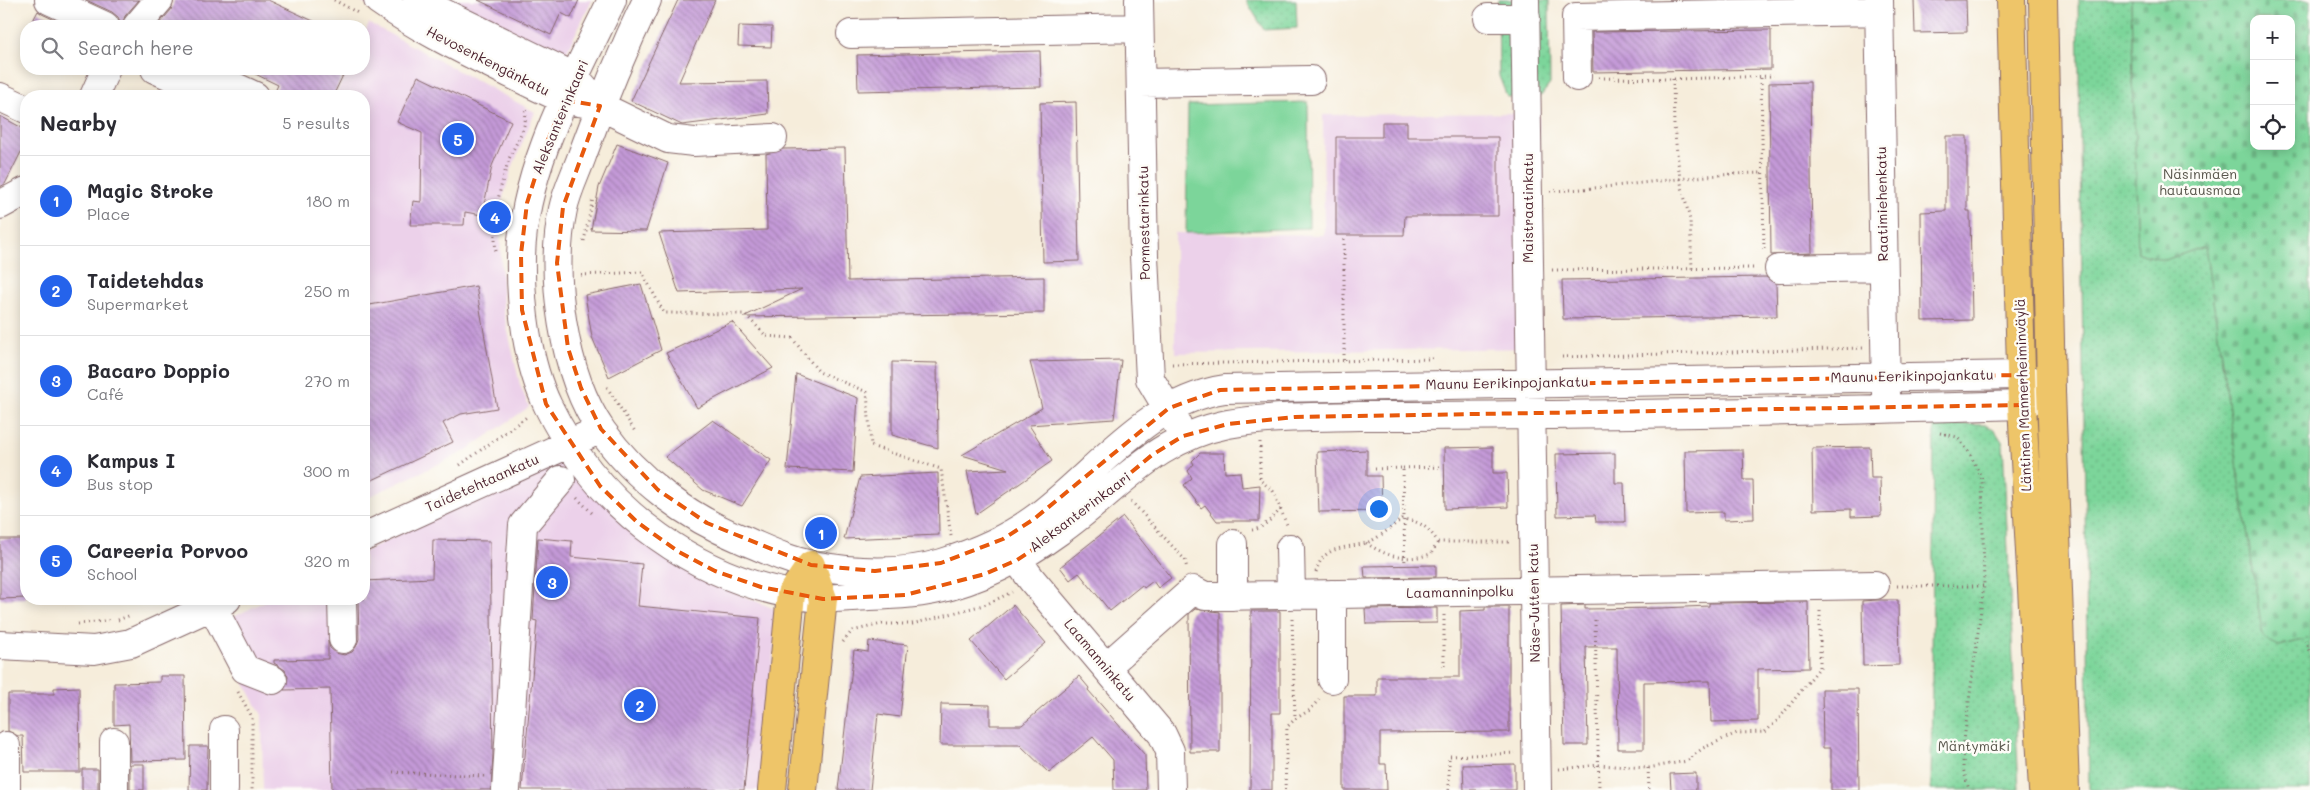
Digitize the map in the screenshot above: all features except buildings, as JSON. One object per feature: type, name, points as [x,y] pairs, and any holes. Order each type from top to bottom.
[{"type":"main road","name":"Läntinen Mannerheiminväylä","points":[[2011,0],[2020,375],[2043,790]]},
{"type":"main road","name":"Läntinen Mannerheiminväylä","points":[[2043,0],[2051,391],[2065,790]]},
{"type":"main road","points":[[772,790],[791,594],[811,565]]},
{"type":"main road","points":[[803,790],[823,598],[811,565]]},
{"type":"street","points":[[49,0],[92,20]]},
{"type":"street","points":[[142,20],[159,0]]},
{"type":"street","name":"Hevosenkengänkatu","points":[[378,0],[399,15],[467,51],[570,89]]},
{"type":"street","name":"Hevosenkengänkatu","points":[[417,0],[600,106]]},
{"type":"street","name":"Aleksanterinkaari","points":[[612,0],[544,149],[527,203],[521,254],[522,310],[532,360],[546,404],[570,443],[606,492],[637,522],[679,552],[715,570],[761,587],[791,594],[823,598],[905,595],[948,587],[1017,560],[1061,530],[1152,455],[1183,436]]},
{"type":"street","name":"Aleksanterinkaari","points":[[647,0],[600,106],[563,207],[557,263],[575,277],[560,309],[568,348],[581,388],[601,430],[625,459],[658,490],[690,512],[729,534],[811,565],[875,571],[912,570],[941,564],[1017,560]]},
{"type":"street","name":"Pormestarinkatu","points":[[1139,0],[1144,256],[1150,379]]},
{"type":"street","points":[[1577,77],[1576,17],[1879,6]]},
{"type":"street","name":"Raatimiehenkatu","points":[[1879,6],[1886,408]]},
{"type":"street","points":[[1488,18],[1526,9]]},
{"type":"street","name":"Maistraatinkatu","points":[[1526,9],[1530,415]]},
{"type":"street","points":[[851,34],[1140,28]]},
{"type":"street","points":[[97,90],[103,75]]},
{"type":"street","points":[[168,75],[201,90]]},
{"type":"street","points":[[209,75],[242,90]]},
{"type":"street","points":[[1141,83],[1311,80]]},
{"type":"street","points":[[0,97],[20,106]]},
{"type":"street","points":[[600,106],[668,139],[694,142],[773,138]]},
{"type":"street","points":[[0,205],[20,194]]},
{"type":"street","points":[[1772,269],[1883,267]]},
{"type":"street","name":"Maunu Eerikinpojankatu","points":[[1169,408],[1194,396],[1226,389],[1530,370],[1884,377],[2020,375],[2051,391]]},
{"type":"street","points":[[1150,379],[1169,408],[1183,436],[1228,424],[1295,417],[1530,415],[2022,405],[2051,391]]},
{"type":"street","name":"Aleksanterinkaari","points":[[1017,560],[1034,519],[1110,453],[1169,408]]},
{"type":"street","name":"Näse-Jutten katu","points":[[1530,415],[1537,790]]},
{"type":"street","name":"Taidetehtaankatu","points":[[370,534],[601,430]]},
{"type":"street","points":[[506,784],[523,525],[561,480]]},
{"type":"street","points":[[1233,544],[1233,596]]},
{"type":"street","points":[[1290,548],[1291,607]]},
{"type":"street","name":"Laamanninkatu","points":[[1017,560],[1162,734],[1170,751],[1171,790]]},
{"type":"street","name":"Laamanninpolku","points":[[1193,590],[1205,596],[1233,596],[1291,607],[1325,594],[1875,585]]},
{"type":"street","points":[[1106,667],[1193,590]]},
{"type":"street","points":[[1325,594],[1332,679]]},
{"type":"street","points":[[0,645],[94,650],[131,643],[213,605]]},
{"type":"street","points":[[221,605],[245,669],[273,680]]},
{"type":"street","points":[[342,605],[342,639]]},
{"type":"street","points":[[224,730],[224,790]]},
{"type":"street","points":[[114,742],[114,790]]},
{"type":"street","points":[[6,746],[6,790]]},
{"type":"path","points":[[1577,77],[1673,79],[1761,78],[1774,76]]},
{"type":"path","points":[[1548,270],[1772,269],[1763,173],[1761,78]]},
{"type":"path","points":[[1673,79],[1674,126],[1680,179],[1690,220],[1692,269]]},
{"type":"path","points":[[1547,191],[1600,189],[1723,173],[1763,173]]},
{"type":"path","points":[[583,246],[593,197]]},
{"type":"path","points":[[1344,235],[1344,360]]},
{"type":"path","points":[[575,277],[642,272],[664,313],[745,314],[766,336],[792,338],[819,372],[867,392],[871,446],[941,469],[951,536]]},
{"type":"path","points":[[1530,370],[1884,348]]},
{"type":"path","points":[[1150,379],[1168,364],[1440,359]]},
{"type":"path","points":[[602,379],[637,435]]},
{"type":"path","points":[[456,468],[528,416]]},
{"type":"path","points":[[1933,433],[1957,437],[1968,452],[1982,479],[1984,586],[1964,740],[1963,768],[1969,790]]},
{"type":"path","points":[[1252,439],[1270,439]]},
{"type":"path","points":[[1260,439],[1260,480],[1272,491],[1287,520],[1290,548]]},
{"type":"path","points":[[1374,469],[1440,467]]},
{"type":"path","points":[[1403,468],[1405,593]]},
{"type":"path","points":[[1124,506],[1138,495]]},
{"type":"path","points":[[1131,500],[1185,560],[1193,590]]},
{"type":"path","points":[[1233,544],[1233,536],[1237,530],[1256,530],[1281,510]]},
{"type":"path","points":[[1325,594],[1316,572],[1319,560],[1330,551],[1366,542],[1402,519],[1415,521],[1428,528],[1438,542]]},
{"type":"path","points":[[942,539],[959,533]]},
{"type":"path","points":[[1366,542],[1378,551],[1415,559],[1431,554],[1438,542]]},
{"type":"path","points":[[1438,542],[1516,542]]},
{"type":"path","points":[[819,647],[839,649],[852,630],[882,624],[912,624],[987,604],[1017,560]]},
{"type":"path","points":[[1875,585],[1984,586]]},
{"type":"path","points":[[1558,769],[1599,765],[1648,768],[1688,760],[1702,748],[1737,733],[1765,732],[1778,720],[1820,667],[1819,586]]},
{"type":"path","points":[[1444,592],[1444,667]]},
{"type":"path","points":[[1291,607],[1295,718]]},
{"type":"path","points":[[74,624],[118,620],[136,613]]},
{"type":"path","points":[[1595,620],[1599,790]]},
{"type":"path","points":[[2304,640],[2310,654]]},
{"type":"path","points":[[1285,790],[1287,728],[1295,718],[1310,710],[1329,688],[1332,679]]},
{"type":"path","points":[[234,685],[252,717],[252,790]]},
{"type":"path","points":[[1449,790],[1449,756],[1520,753]]},
{"type":"path","points":[[1648,768],[1649,790]]},
{"type":"path","points":[[393,772],[506,784]]},
{"type":"highlighted area","points":[[565,100],[600,106],[563,207],[557,263],[568,348],[581,388],[601,429],[658,490],[707,523],[811,565],[875,571],[941,563],[1003,539],[1034,519],[1169,408],[1220,390],[2021,375],[2022,405],[1295,417],[1228,424],[1183,436],[1152,455],[1061,531],[1017,560],[985,574],[905,595],[823,599],[761,587],[715,571],[679,552],[637,522],[600,486],[546,404],[522,310],[521,254],[527,203],[544,149]]},
{"type":"shaded area","points":[[354,0],[592,0],[542,102],[399,17]]},
{"type":"shaded area","points":[[370,24],[535,112],[512,168],[501,204],[500,232],[503,309],[520,385],[529,407],[464,452],[370,496],[370,90],[338,90],[345,75],[370,75]]},
{"type":"shaded area","points":[[1539,113],[1541,348],[1175,353],[1175,233],[1324,235],[1323,115]]},
{"type":"shaded area","points":[[564,452],[727,589],[777,610],[761,790],[263,790],[262,715],[214,627],[257,605],[370,605],[370,549]]},
{"type":"green space","points":[[1246,0],[1296,0],[1297,28],[1264,30]]},
{"type":"green space","points":[[1498,0],[1549,0],[1550,84],[1541,96],[1507,97],[1499,76]]},
{"type":"green space","points":[[2078,0],[2131,0],[2138,253],[2165,260],[2205,246],[2263,637],[2279,646],[2310,638],[2310,790],[2089,790]]},
{"type":"green space","name":"Näsinmäen hautausmaa","points":[[2131,0],[2310,0],[2310,638],[2279,646],[2263,638],[2205,246],[2165,260],[2138,253]]},
{"type":"green space","points":[[1308,102],[1309,228],[1186,233],[1188,105]]},
{"type":"green space","name":"Mäntymäki","points":[[1934,423],[1987,425],[1996,432],[2003,443],[2019,790],[1931,790]]},
{"type":"place","name":"Careeria Porvoo","points":[[458,139]]},
{"type":"place","name":"Kampus I","points":[[495,217]]},
{"type":"place","name":"Magic Stroke","points":[[821,533]]},
{"type":"place","name":"Bacaro Doppio","points":[[552,582]]},
{"type":"place","name":"Taidetehdas","points":[[640,705]]}]
